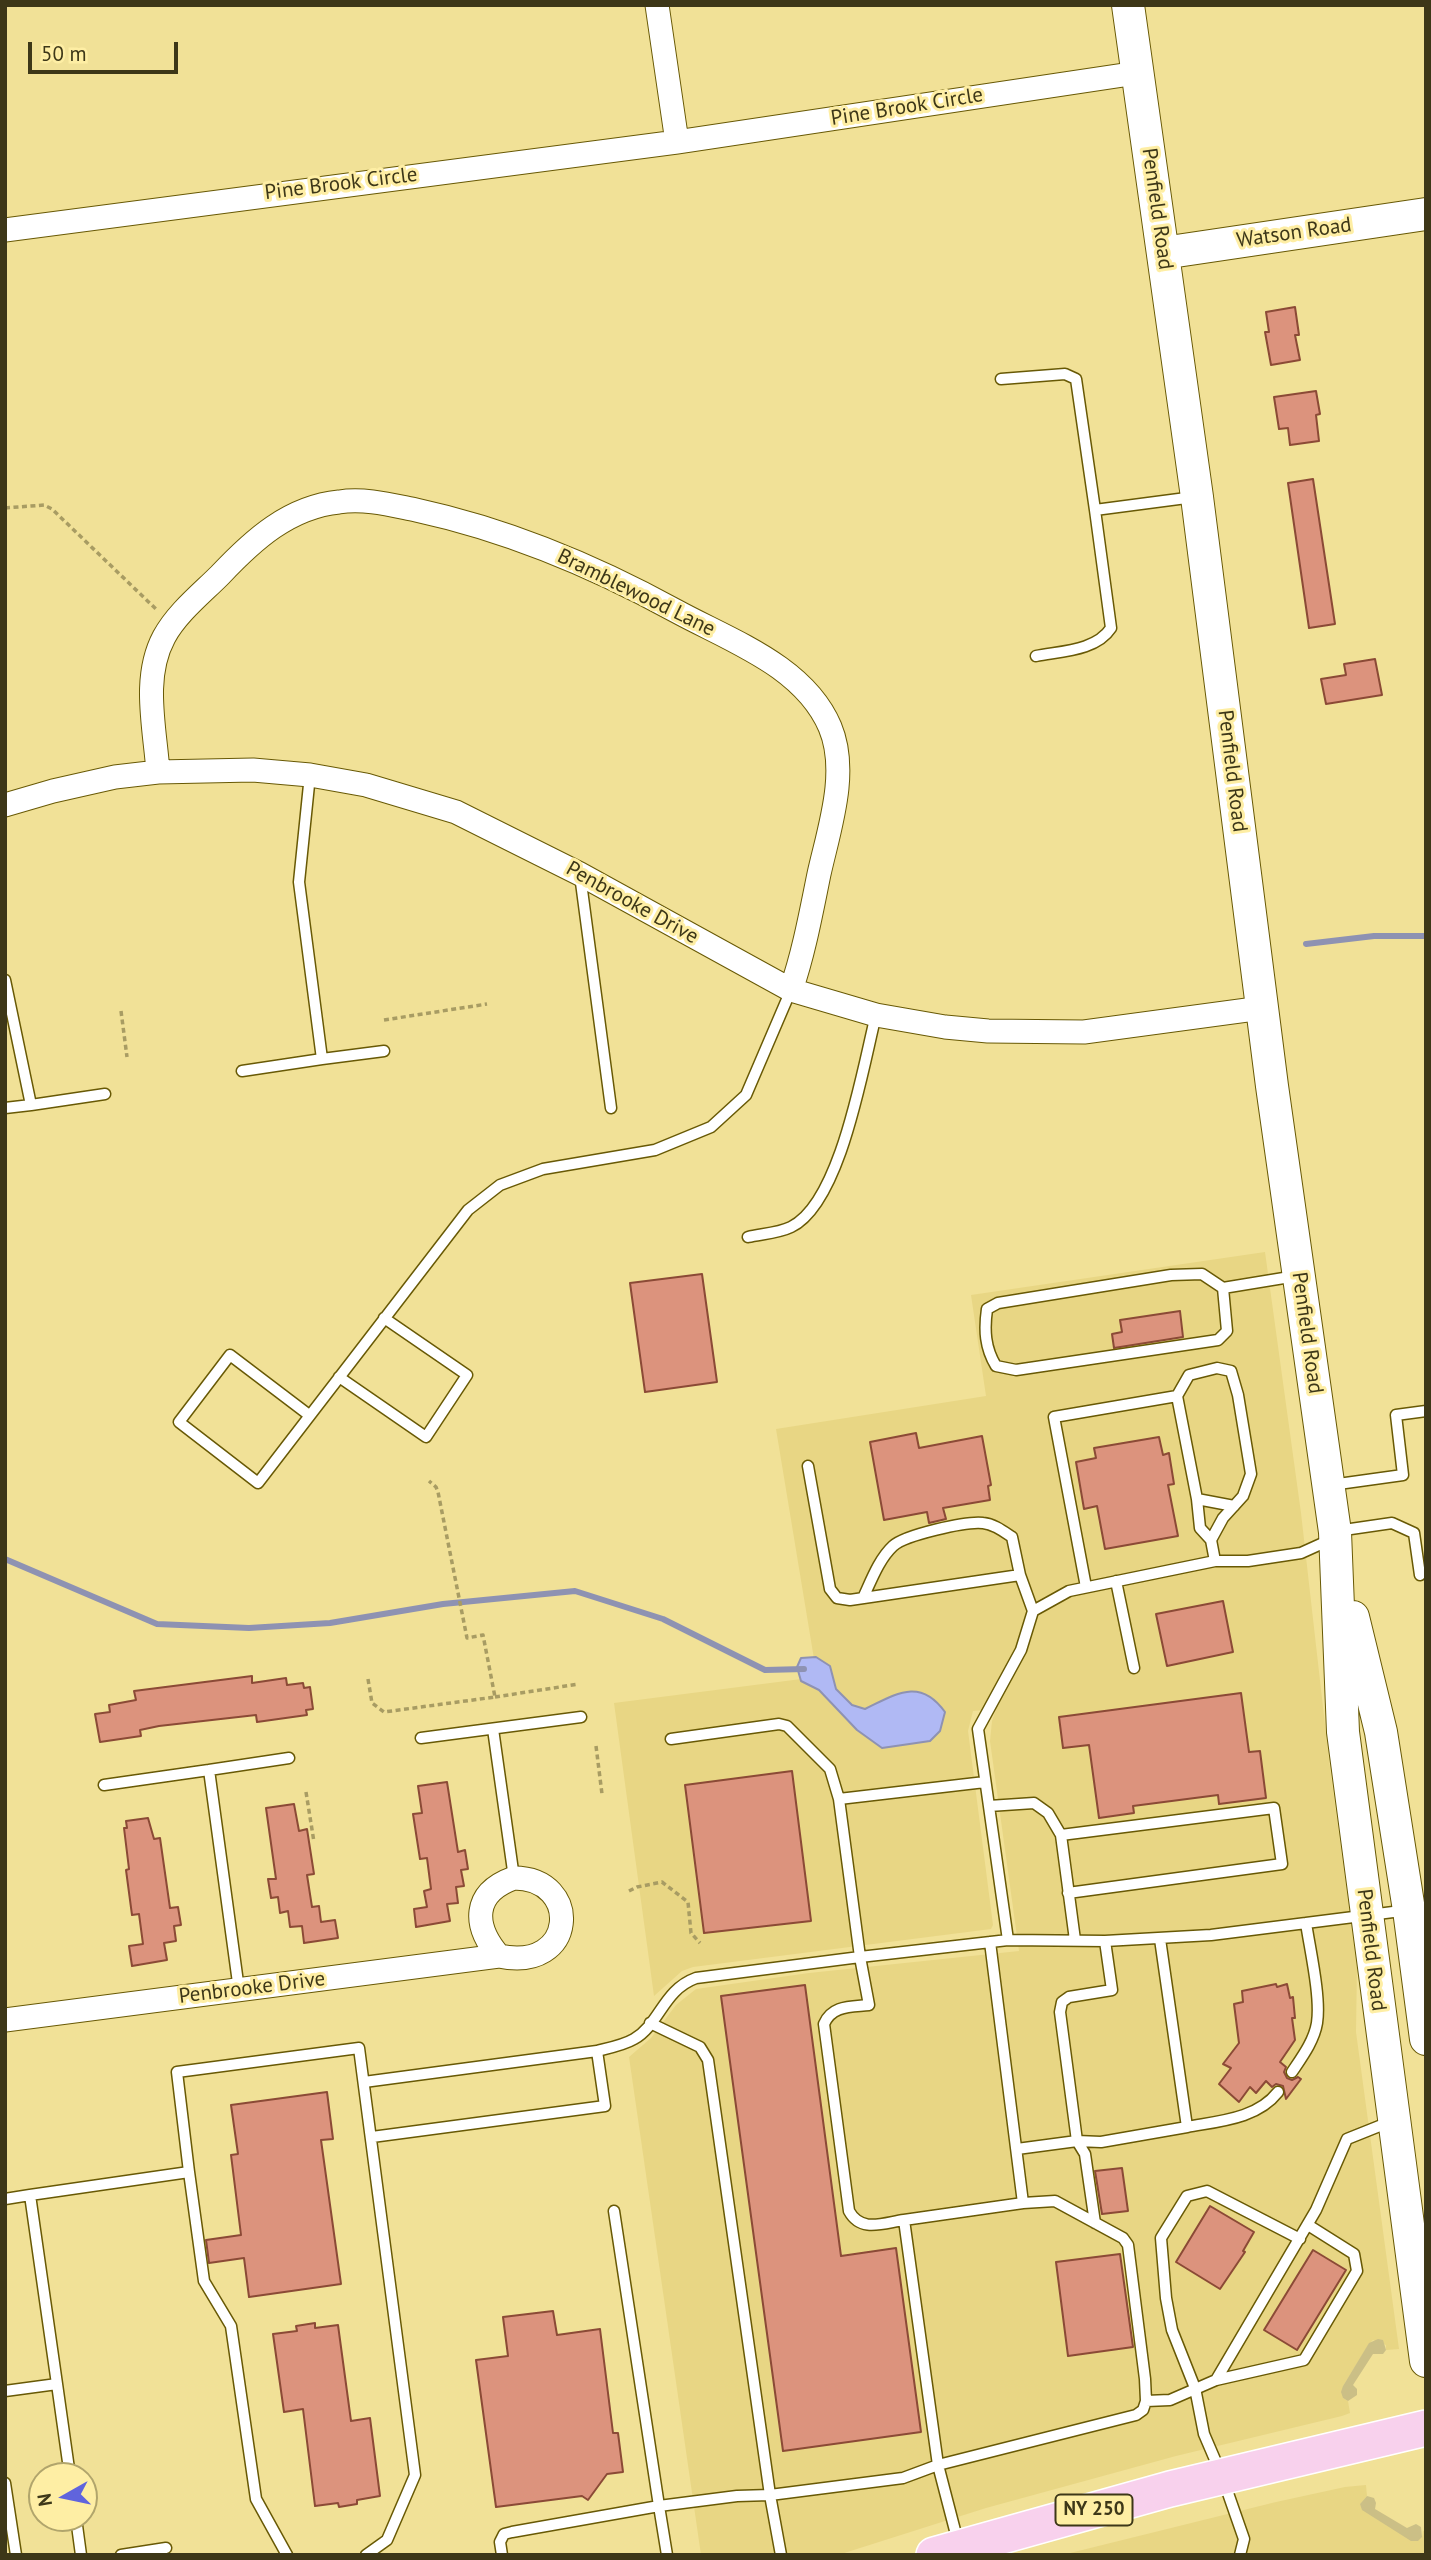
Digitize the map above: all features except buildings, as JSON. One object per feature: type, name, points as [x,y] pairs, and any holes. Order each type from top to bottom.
[{"type":"main road","name":"Penfield Road","points":[[1128,5],[1197,497],[1262,1008],[1335,1535],[1381,1732],[1417,1910],[1426,2039]]},
{"type":"main road","name":"Watson Road","points":[[1163,253],[1426,214]]},
{"type":"main road","name":"Penfield Road","points":[[1335,1535],[1343,1732],[1426,2361]]},
{"type":"main road","name":"NY 250","points":[[951,2552],[1222,2476],[1426,2428]]},
{"type":"street","points":[[657,5],[677,142]]},
{"type":"street","name":"Pine Brook Circle","points":[[5,230],[677,142],[1137,73]]},
{"type":"street","name":"Bramblewood Lane","points":[[158,772],[152,677],[156,655],[173,624],[261,534],[285,519],[313,508],[338,502],[363,501],[433,513],[494,530],[617,579],[768,660],[796,679],[820,706],[831,731],[837,760],[836,789],[802,958],[791,990]]},
{"type":"street","name":"Penbrooke Drive","points":[[5,805],[115,777],[158,772],[253,770],[310,775],[376,787],[456,812],[580,874],[791,990],[876,1014],[945,1027],[988,1031],[1084,1032],[1262,1008]]},
{"type":"street","points":[[499,1956],[482,1931],[480,1917],[483,1903],[490,1892],[501,1883],[514,1878]]},
{"type":"street","name":"Penbrooke Drive","points":[[5,2020],[499,1956],[524,1959],[537,1956],[548,1949],[561,1927],[558,1901],[540,1882],[514,1878]]},
{"type":"lane","points":[[1001,379],[1065,374],[1076,379],[1111,628],[1105,638],[1095,644],[1035,656]]},
{"type":"lane","points":[[1095,510],[1197,497]]},
{"type":"lane","points":[[310,775],[299,882],[322,1059]]},
{"type":"lane","points":[[580,874],[611,1108]]},
{"type":"lane","points":[[5,980],[31,1105]]},
{"type":"lane","points":[[309,1415],[230,1354],[179,1422],[258,1483],[468,1210],[500,1185],[543,1169],[655,1150],[711,1127],[746,1095],[791,990]]},
{"type":"lane","points":[[748,1237],[792,1227],[814,1206],[831,1178],[848,1131],[876,1014]]},
{"type":"lane","points":[[242,1071],[384,1051]]},
{"type":"lane","points":[[5,1108],[105,1094]]},
{"type":"lane","points":[[1223,1287],[1227,1331],[1218,1340],[1016,1370],[996,1366],[989,1354],[985,1323],[987,1309],[998,1303],[1171,1275],[1202,1274],[1223,1287],[1298,1276]]},
{"type":"lane","points":[[339,1377],[426,1437],[467,1375],[384,1318]]},
{"type":"lane","points":[[1211,1539],[1223,1518],[1243,1496],[1251,1474],[1238,1395],[1231,1371],[1217,1368],[1189,1375],[1177,1396],[1200,1528],[1211,1539],[1215,1562]]},
{"type":"lane","points":[[1086,1587],[1054,1417],[1177,1396]]},
{"type":"lane","points":[[1328,1485],[1403,1475],[1396,1415],[1426,1411]]},
{"type":"lane","points":[[808,1466],[830,1589],[838,1598],[850,1600],[1020,1575]]},
{"type":"lane","points":[[1197,1499],[1234,1506]]},
{"type":"lane","points":[[863,1598],[879,1565],[891,1548],[903,1538],[982,1522],[997,1527],[1012,1537],[1020,1575],[1033,1611],[1021,1650],[978,1728],[1008,1940]]},
{"type":"lane","points":[[1033,1611],[1059,1595],[1086,1587],[1215,1562],[1248,1561],[1301,1553],[1335,1535],[1392,1523],[1414,1533],[1420,1575]]},
{"type":"lane","points":[[1116,1581],[1135,1668]]},
{"type":"lane","points":[[421,1738],[581,1717]]},
{"type":"lane","points":[[502,2555],[500,2542],[504,2534],[512,2532],[659,2506],[737,2496],[770,2496],[903,2478],[938,2465],[1136,2415],[1143,2410],[1146,2401],[1128,2245],[1123,2238],[1055,2202],[1023,2203],[861,2224],[854,2220],[849,2211],[824,2024],[828,2015],[836,2010],[869,2005],[839,1799],[830,1769],[787,1726],[779,1724],[671,1739]]},
{"type":"lane","points":[[493,1729],[514,1878]]},
{"type":"lane","points":[[104,1785],[289,1758]]},
{"type":"lane","points":[[209,1770],[239,1990]]},
{"type":"lane","points":[[839,1799],[985,1782]]},
{"type":"lane","points":[[989,1806],[1034,1804],[1048,1813],[1061,1835],[1075,1940]]},
{"type":"lane","points":[[1061,1835],[1274,1808],[1282,1864],[1068,1893]]},
{"type":"lane","points":[[364,2082],[597,2051],[636,2039],[670,1994],[683,1983],[696,1978],[1008,1940],[1160,1939],[1417,1910]]},
{"type":"lane","points":[[1292,2072],[1309,2046],[1317,2022],[1306,1923]]},
{"type":"lane","points":[[1160,1939],[1188,2127]]},
{"type":"lane","points":[[1095,2223],[1085,2154],[1077,2141],[1060,2012],[1062,2002],[1069,1997],[1112,1990],[1105,1941]]},
{"type":"lane","points":[[990,1942],[1023,2203]]},
{"type":"lane","points":[[650,2023],[700,2047],[708,2060],[770,2496],[781,2555]]},
{"type":"lane","points":[[287,2555],[256,2500],[231,2326],[204,2281],[177,2072],[359,2048],[415,2475],[387,2540],[366,2555]]},
{"type":"lane","points":[[372,2137],[605,2106],[597,2051]]},
{"type":"lane","points":[[1017,2149],[1077,2141],[1101,2142],[1229,2120],[1254,2112],[1278,2092]]},
{"type":"lane","points":[[1216,2380],[1308,2225],[1347,2139],[1393,2121]]},
{"type":"lane","points":[[5,2199],[189,2172]]},
{"type":"lane","points":[[1240,2555],[1244,2539],[1204,2434],[1195,2388],[1172,2330],[1161,2265],[1161,2238],[1187,2196],[1207,2191],[1300,2239]]},
{"type":"lane","points":[[30,2195],[68,2462]]},
{"type":"lane","points":[[614,2211],[667,2555]]},
{"type":"lane","points":[[904,2220],[951,2552]]},
{"type":"lane","points":[[1146,2401],[1170,2400],[1216,2380],[1304,2360],[1357,2271],[1354,2254],[1308,2225]]},
{"type":"lane","points":[[5,2391],[57,2384]]},
{"type":"lane","points":[[5,2483],[16,2555]]},
{"type":"lane","points":[[78,2532],[81,2555]]},
{"type":"lane","points":[[121,2555],[166,2548]]},
{"type":"path","points":[[5,508],[44,505],[51,509],[173,624]]},
{"type":"path","points":[[384,1020],[486,1004]]},
{"type":"path","points":[[121,1011],[127,1057]]},
{"type":"path","points":[[429,1481],[438,1492],[467,1638],[483,1635],[495,1697]]},
{"type":"path","points":[[368,1679],[372,1703],[384,1712],[579,1684]]},
{"type":"path","points":[[596,1746],[602,1794]]},
{"type":"path","points":[[306,1792],[314,1842]]},
{"type":"path","points":[[629,1891],[662,1882],[688,1902],[691,1933],[700,1943]]},
{"type":"shaded area","points":[[1265,1252],[1301,1513],[1329,1760],[1357,1967],[1356,2032],[1399,2349],[1386,2350],[1386,2345],[1373,2340],[1369,2344],[1343,2386],[1343,2398],[1348,2401],[1350,2413],[1342,2416],[1176,2456],[986,2508],[838,2555],[701,2555],[629,2057],[651,2038],[676,2005],[696,1989],[809,1973],[1019,1951],[990,1741],[996,1709],[973,1711],[968,1731],[993,1925],[991,1929],[693,1967],[682,1971],[654,1996],[614,1703],[817,1677],[776,1429],[986,1396],[971,1295]]},
{"type":"shaded area","points":[[1383,2340],[1386,2350],[1383,2354],[1373,2354],[1353,2385],[1357,2389],[1357,2395],[1348,2401],[1343,2398],[1341,2392],[1343,2386],[1369,2343]]},
{"type":"shaded area","points":[[1366,2485],[1367,2496],[1360,2504],[1422,2537],[1423,2531],[1426,2530],[1426,2555],[1062,2555],[1276,2502]]},
{"type":"shaded area","points":[[1367,2496],[1374,2498],[1375,2509],[1407,2528],[1416,2524],[1421,2527],[1422,2537],[1418,2541],[1411,2541],[1362,2510],[1360,2504]]},
{"type":"water","points":[[816,1657],[830,1666],[836,1689],[852,1705],[865,1709],[897,1694],[917,1692],[926,1695],[936,1701],[945,1712],[940,1731],[930,1741],[882,1748],[857,1730],[819,1690],[801,1681],[797,1667],[801,1658]]},
{"type":"waterway","points":[[1306,944],[1374,936],[1426,936]]},
{"type":"waterway","points":[[5,1559],[157,1624],[249,1628],[330,1623],[443,1604],[575,1591],[663,1619],[765,1670],[804,1669]]}]
